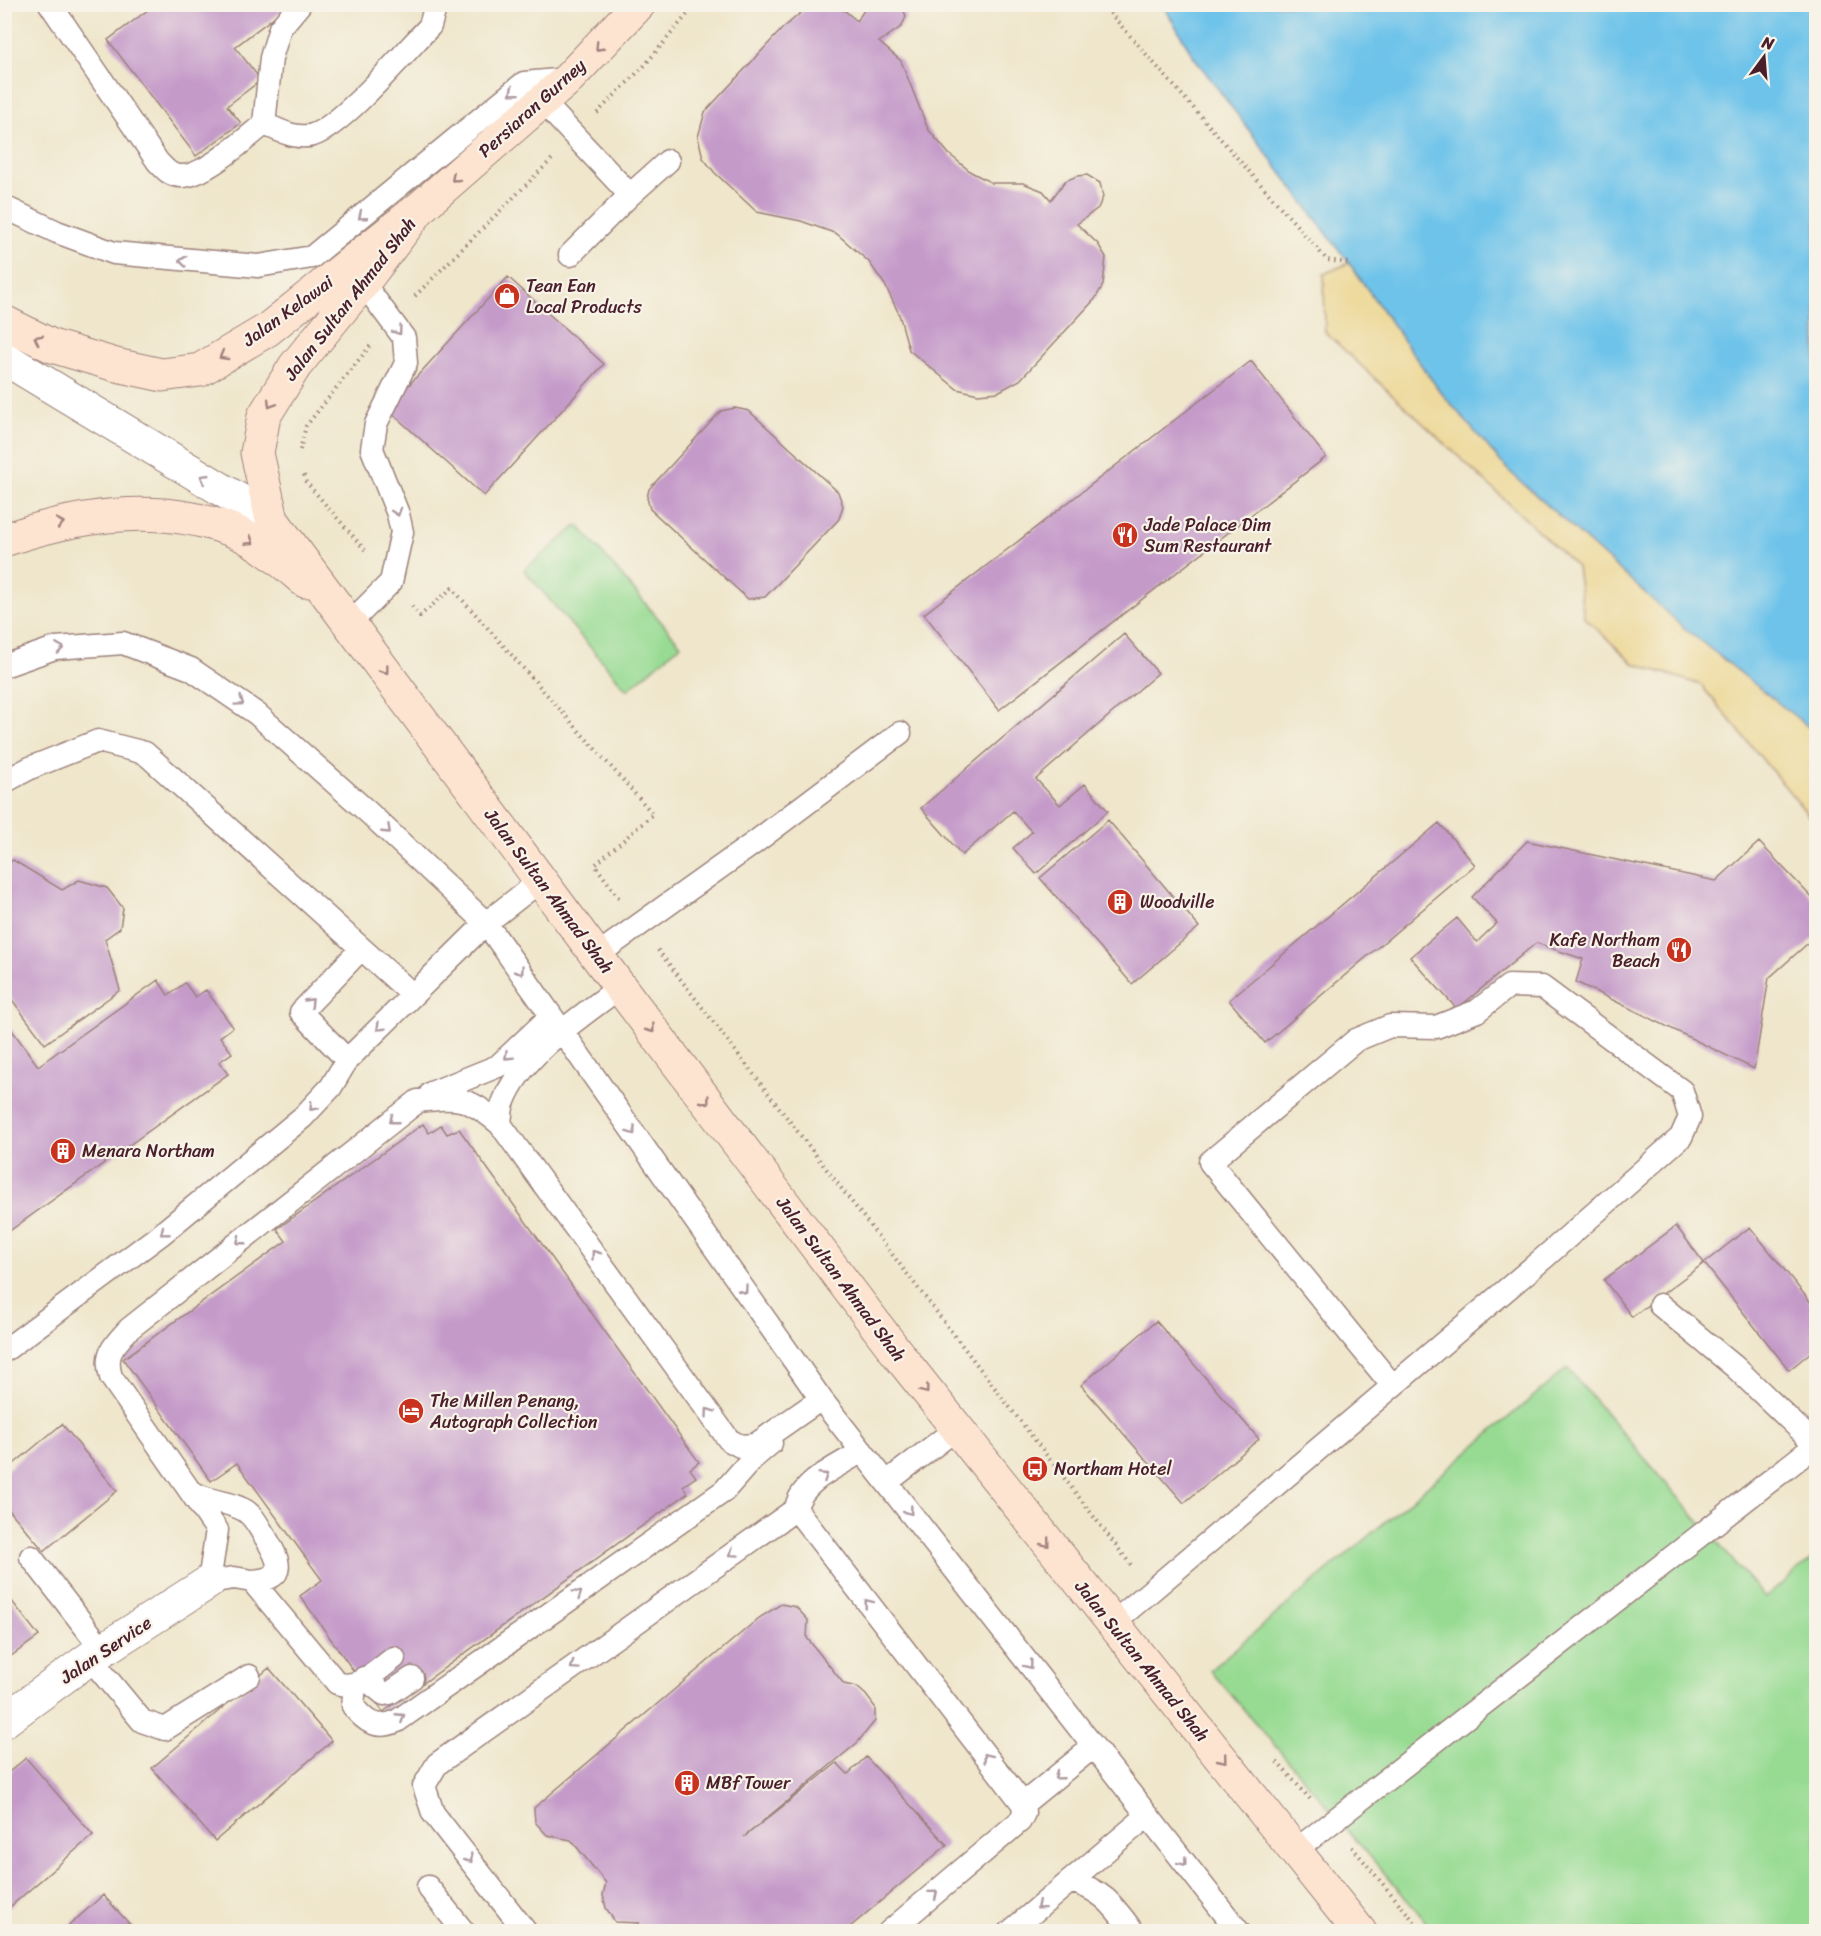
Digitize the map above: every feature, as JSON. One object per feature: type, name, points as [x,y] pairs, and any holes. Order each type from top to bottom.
[{"type":"main road","name":"Persiaran Gurney","points":[[421,207],[568,79],[639,4]]},
{"type":"main road","name":"Jalan Sultan Ahmad Shah","points":[[421,207],[363,284],[295,366],[264,416],[257,453],[272,520],[620,987],[956,1429],[1360,1932]]},
{"type":"main road","name":"Jalan Kelawai","points":[[4,322],[52,346],[116,365],[162,375],[200,370],[267,330],[421,207]]},
{"type":"main road","name":"Jalan Sultan Ahmad Shah","points":[[4,540],[46,525],[101,516],[152,515],[198,519],[236,532],[282,561],[346,618]]},
{"type":"street","points":[[4,358],[272,520]]},
{"type":"street","name":"Jalan Service","points":[[4,1721],[97,1654],[209,1582]]},
{"type":"lane","points":[[50,4],[168,173],[180,177],[196,175],[264,124],[271,58],[280,28],[300,4]]},
{"type":"lane","points":[[264,124],[294,136],[312,135],[335,123],[430,26],[434,4]]},
{"type":"lane","points":[[4,207],[57,232],[114,253],[258,266],[312,257],[524,83],[568,79]]},
{"type":"lane","points":[[542,101],[630,195]]},
{"type":"lane","points":[[570,255],[668,160]]},
{"type":"lane","points":[[346,618],[391,582],[402,532],[398,514],[372,448],[376,424],[406,363],[404,338],[363,284]]},
{"type":"lane","points":[[4,666],[55,648],[123,643],[190,669],[257,714],[369,813],[486,923],[823,1402],[1239,1932]]},
{"type":"lane","points":[[597,955],[754,843],[900,733]]},
{"type":"lane","points":[[4,782],[30,768],[98,741],[145,753],[413,995]]},
{"type":"lane","points":[[4,1351],[160,1235],[303,1117],[331,1088],[347,1060],[486,923],[541,880]]},
{"type":"lane","points":[[347,1060],[301,1012],[361,949]]},
{"type":"lane","points":[[1113,1623],[1545,1257],[1681,1137],[1690,1117],[1682,1091],[1542,987],[1509,986],[1477,1011],[1436,1027],[1389,1026],[1356,1040],[1210,1162],[1392,1385]]},
{"type":"lane","points":[[217,1530],[194,1493],[111,1377],[107,1362],[114,1344],[134,1338],[418,1101],[444,1086],[475,1077],[498,1066],[557,1024],[620,987]]},
{"type":"lane","points":[[500,1124],[503,1102],[519,1073],[557,1024]]},
{"type":"lane","points":[[418,1101],[452,1097],[476,1104],[500,1124],[729,1440],[734,1458],[728,1487]]},
{"type":"lane","points":[[1296,1850],[1816,1445],[1735,1366],[1660,1305]]},
{"type":"lane","points":[[729,1440],[740,1446],[755,1445],[823,1402]]},
{"type":"lane","points":[[360,1682],[353,1706],[361,1717],[373,1724],[386,1726],[397,1721],[728,1487],[760,1451],[823,1402]]},
{"type":"lane","points":[[887,1482],[956,1429]]},
{"type":"lane","points":[[526,1932],[433,1813],[424,1786],[437,1764],[796,1509],[798,1498],[806,1487],[862,1451]]},
{"type":"lane","points":[[194,1493],[206,1500],[242,1508],[248,1513],[279,1558],[279,1569],[271,1589],[270,1602]]},
{"type":"lane","points":[[796,1509],[1023,1804],[1024,1814],[1020,1821],[889,1932]]},
{"type":"lane","points":[[248,1513],[234,1512],[223,1520],[217,1530],[209,1582],[234,1578],[265,1581],[274,1576],[279,1569]]},
{"type":"lane","points":[[31,1557],[142,1721],[165,1729],[249,1676]]},
{"type":"lane","points":[[252,1581],[329,1676],[347,1686],[360,1682],[394,1658]]},
{"type":"lane","points":[[360,1682],[384,1694],[390,1693],[412,1678]]},
{"type":"lane","points":[[1023,1804],[1093,1747]]},
{"type":"lane","points":[[1010,1932],[1147,1816]]},
{"type":"lane","points":[[1105,1851],[1100,1874],[1105,1896],[1133,1932]]},
{"type":"lane","points":[[1070,1881],[1105,1896]]},
{"type":"lane","points":[[428,1887],[464,1932]]},
{"type":"path","points":[[298,457],[306,426],[390,320],[644,66],[696,4]]},
{"type":"path","points":[[1102,4],[1327,260],[1349,263]]},
{"type":"path","points":[[301,465],[306,482],[420,616],[452,588],[653,814],[595,865],[1150,1590]]},
{"type":"path","points":[[1269,1753],[1423,1932]]},
{"type":"green space","points":[[578,525],[681,645],[627,690],[524,570]]},
{"type":"green space","points":[[1567,1368],[1765,1598],[1816,1555],[1816,1931],[1434,1931],[1210,1670]]},
{"type":"sand","points":[[1349,263],[1439,390],[1508,470],[1683,627],[1816,733],[1816,824],[1701,685],[1633,663],[1584,617],[1577,567],[1325,332],[1324,274]]},
{"type":"water","points":[[1163,5],[1816,5],[1816,733],[1683,627],[1508,470],[1439,390],[1349,263],[1194,57]]},
{"type":"building","points":[[156,4],[291,4],[235,47],[261,80],[227,106],[241,123],[196,156],[108,40]]},
{"type":"building","points":[[823,4],[845,11],[857,21],[868,4],[902,4],[906,17],[901,27],[879,42],[901,61],[928,129],[949,154],[971,172],[992,183],[1023,183],[1043,191],[1051,200],[1065,181],[1077,176],[1087,175],[1100,183],[1103,197],[1098,208],[1077,224],[1098,244],[1106,257],[1103,285],[1095,299],[1020,380],[998,392],[978,394],[957,389],[909,350],[899,314],[885,285],[869,262],[837,234],[801,221],[757,212],[715,173],[703,158],[698,137],[705,112],[782,29],[804,10]]},
{"type":"building","points":[[508,277],[604,364],[484,496],[387,409]]},
{"type":"building","name":"Jade Palace Dim Sum Restaurant","points":[[1251,361],[1326,457],[999,710],[924,614]]},
{"type":"building","points":[[735,408],[749,411],[838,492],[843,506],[839,519],[765,597],[748,599],[650,509],[647,498],[649,489],[721,411]]},
{"type":"building","points":[[1124,634],[1158,673],[1036,779],[1060,805],[1085,784],[1108,811],[1036,874],[1013,848],[1032,832],[1013,811],[962,855],[921,808]]},
{"type":"building","name":"Woodville","points":[[1108,820],[1199,927],[1132,984],[1040,878]]},
{"type":"building","points":[[1439,823],[1475,865],[1265,1043],[1229,1000]]},
{"type":"building","name":"Kafe Northam Beach","points":[[1527,841],[1716,881],[1759,842],[1816,902],[1816,936],[1769,978],[1754,1069],[1576,982],[1583,959],[1536,943],[1457,1009],[1410,957],[1457,918],[1477,942],[1497,923],[1472,897]]},
{"type":"building","points":[[13,860],[62,890],[79,880],[107,888],[123,908],[120,928],[105,939],[120,990],[45,1044],[4,989],[4,866]]},
{"type":"building","name":"Menara Northam","points":[[158,980],[168,995],[185,983],[195,997],[206,990],[233,1027],[220,1037],[232,1053],[219,1062],[228,1074],[8,1232],[4,1228],[4,1019],[38,1066]]},
{"type":"building","name":"The Millen Penang, Autograph Collection","points":[[423,1124],[429,1133],[441,1125],[447,1134],[459,1129],[699,1462],[690,1469],[696,1477],[683,1486],[688,1493],[383,1712],[300,1596],[322,1580],[237,1463],[211,1481],[123,1359],[286,1241],[277,1229]]},
{"type":"building","points":[[1676,1226],[1704,1263],[1632,1317],[1604,1280]]},
{"type":"building","points":[[1750,1227],[1816,1309],[1816,1348],[1789,1370],[1704,1263]]},
{"type":"building","points":[[1156,1321],[1259,1439],[1184,1503],[1081,1385]]},
{"type":"building","points":[[62,1424],[117,1491],[44,1551],[4,1504],[4,1472]]},
{"type":"building","points":[[4,1591],[39,1636],[4,1661]]},
{"type":"building","name":"MBf Tower","points":[[781,1604],[796,1607],[808,1620],[807,1638],[844,1684],[857,1687],[866,1695],[875,1707],[875,1721],[857,1743],[744,1837],[837,1763],[848,1774],[866,1757],[947,1845],[844,1932],[628,1932],[639,1923],[615,1922],[606,1908],[603,1895],[606,1883],[571,1840],[547,1835],[535,1822],[534,1808],[759,1618]]},
{"type":"building","points":[[269,1668],[332,1741],[215,1841],[152,1768]]},
{"type":"building","points":[[26,1758],[93,1835],[4,1912],[4,1776]]},
{"type":"building","points":[[103,1895],[137,1932],[62,1932]]},
{"type":"place","name":"Tean Ean Local Products","points":[[507,296]]},
{"type":"place","name":"Jade Palace Dim Sum Restaurant","points":[[1125,535]]},
{"type":"place","name":"Woodville","points":[[1120,902]]},
{"type":"place","name":"Kafe Northam Beach","points":[[1679,950]]},
{"type":"place","name":"Menara Northam","points":[[63,1151]]},
{"type":"place","name":"The Millen Penang, Autograph Collection","points":[[411,1411]]},
{"type":"place","name":"Northam Hotel","points":[[1035,1469]]},
{"type":"place","name":"MBf Tower","points":[[687,1783]]}]
